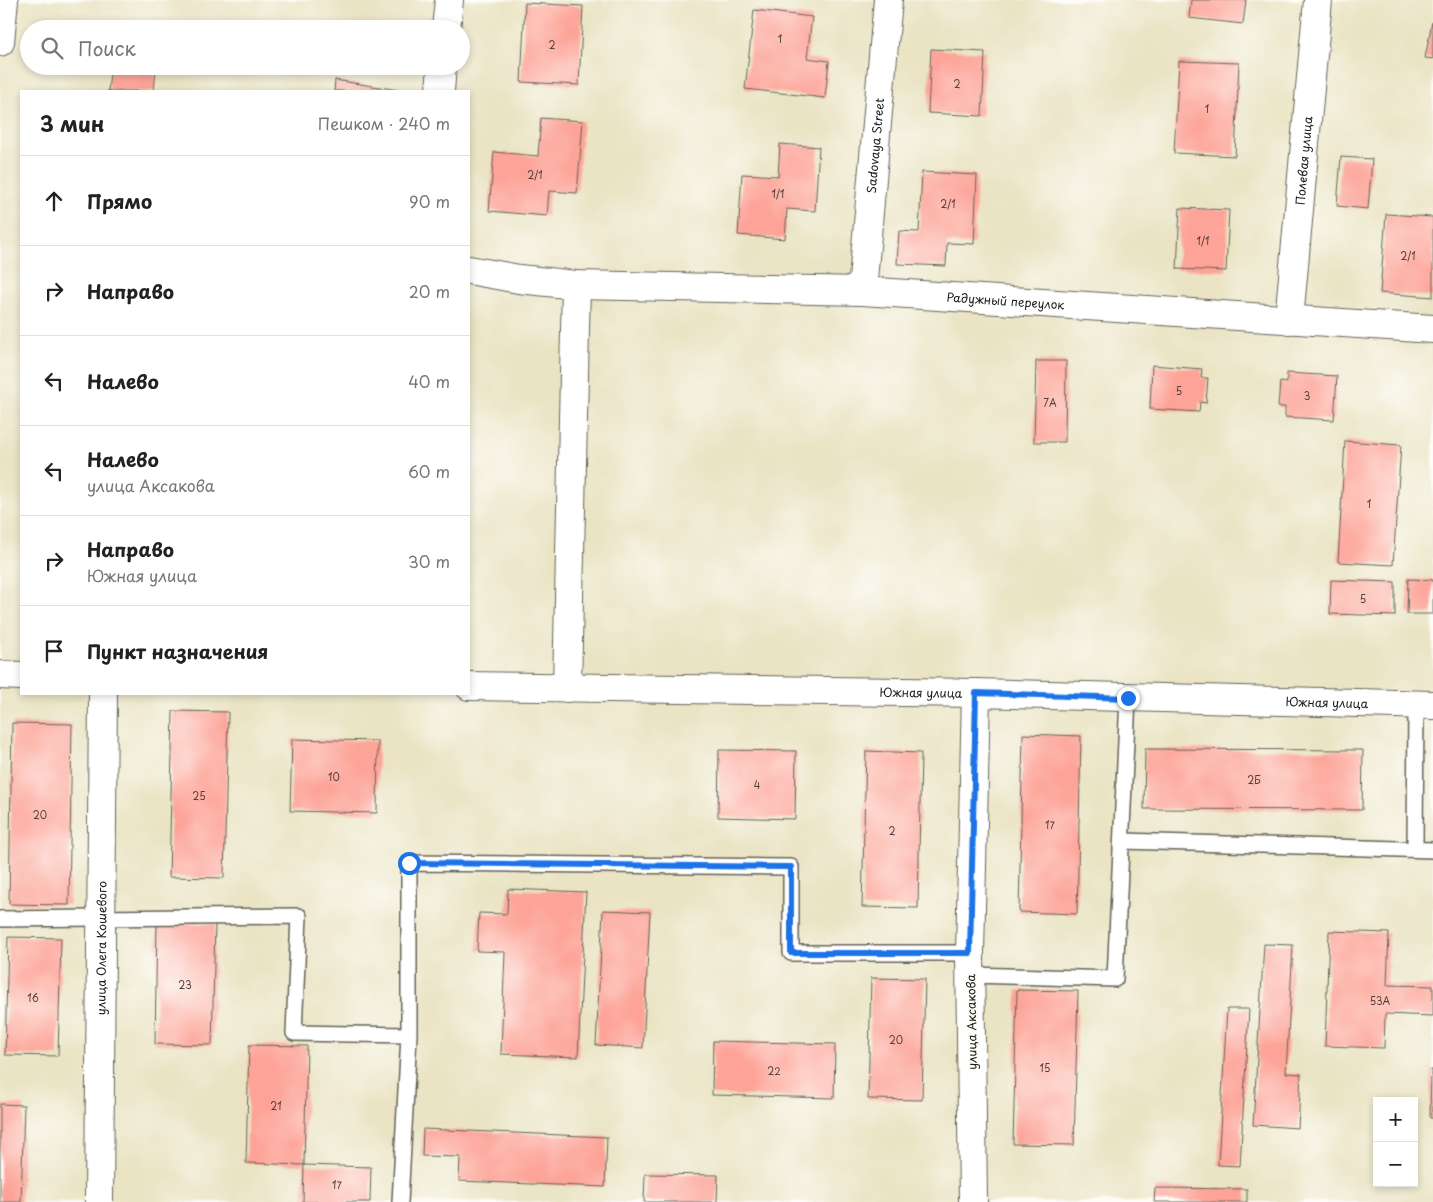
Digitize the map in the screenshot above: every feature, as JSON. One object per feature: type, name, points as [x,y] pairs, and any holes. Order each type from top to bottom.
[{"type":"street","points":[[0,42],[4,0]]},
{"type":"street","points":[[447,20],[449,0]]},
{"type":"street","name":"Sadovaya Street","points":[[862,291],[888,0]]},
{"type":"street","name":"Полевая улица","points":[[1289,320],[1318,0]]},
{"type":"street","points":[[440,90],[441,75]]},
{"type":"street","name":"Радужный переулок","points":[[470,270],[519,279],[576,285],[862,291],[1433,329]]},
{"type":"street","points":[[567,688],[576,285]]},
{"type":"street","points":[[0,675],[20,676]]},
{"type":"street","name":"Южная улица","points":[[470,686],[976,693],[1424,705]]},
{"type":"street","name":"улица Аксакова","points":[[973,1202],[970,964],[976,693]]},
{"type":"street","name":"улица Олега Кошевого","points":[[99,1202],[103,695]]},
{"type":"lane","points":[[400,1202],[409,1035],[409,863],[791,867],[791,953],[970,964],[1115,979],[1128,698]]},
{"type":"lane","points":[[1415,849],[1424,705]]},
{"type":"lane","points":[[1122,841],[1433,850]]},
{"type":"lane","points":[[0,919],[299,916],[294,1033],[409,1035]]},
{"type":"building","points":[[1191,0],[1246,0],[1243,24],[1189,18]]},
{"type":"building","points":[[525,3],[583,6],[579,85],[521,82]]},
{"type":"building","points":[[754,10],[812,17],[807,58],[829,61],[825,98],[745,89]]},
{"type":"building","points":[[1433,23],[1433,59],[1425,58]]},
{"type":"building","points":[[931,49],[985,52],[982,116],[928,113]]},
{"type":"building","points":[[1179,61],[1239,63],[1235,156],[1174,153]]},
{"type":"building","points":[[110,75],[155,75],[154,90],[108,90]]},
{"type":"building","points":[[335,80],[398,90],[334,90]]},
{"type":"building","points":[[541,118],[583,121],[577,193],[549,191],[547,216],[489,211],[494,152],[538,156]]},
{"type":"building","points":[[780,144],[819,147],[815,211],[787,209],[785,239],[738,235],[742,174],[778,176]]},
{"type":"building","points":[[1341,157],[1372,159],[1368,209],[1337,206]]},
{"type":"building","points":[[922,172],[977,175],[974,244],[947,243],[946,266],[897,264],[899,231],[919,232]]},
{"type":"building","points":[[1180,208],[1229,210],[1226,271],[1177,269]]},
{"type":"building","points":[[1386,214],[1433,217],[1433,297],[1380,293]]},
{"type":"building","points":[[1036,361],[1066,361],[1065,442],[1034,442]]},
{"type":"building","points":[[1152,365],[1202,369],[1201,378],[1208,378],[1206,403],[1200,402],[1199,412],[1150,409]]},
{"type":"building","points":[[1287,373],[1337,376],[1334,420],[1285,417],[1285,407],[1278,407],[1280,382],[1287,383]]},
{"type":"building","points":[[1345,441],[1401,445],[1393,565],[1338,562]]},
{"type":"building","points":[[1408,579],[1433,580],[1433,614],[1407,614]]},
{"type":"building","points":[[1331,580],[1395,582],[1395,616],[1330,614]]},
{"type":"building","points":[[173,711],[228,712],[224,878],[169,877]]},
{"type":"building","points":[[12,723],[72,724],[69,905],[9,904]]},
{"type":"building","points":[[1023,734],[1081,736],[1077,914],[1019,912]]},
{"type":"building","points":[[292,739],[378,741],[377,813],[290,811]]},
{"type":"building","points":[[1145,749],[1363,750],[1362,810],[1144,809]]},
{"type":"building","points":[[719,750],[796,751],[795,819],[718,817]]},
{"type":"building","points":[[866,751],[921,753],[918,908],[862,907]]},
{"type":"building","points":[[508,889],[586,892],[578,1057],[501,1054],[505,952],[477,951],[479,913],[507,914]]},
{"type":"building","points":[[603,910],[650,912],[643,1048],[596,1045]]},
{"type":"building","points":[[157,923],[215,924],[212,1045],[155,1044]]},
{"type":"building","points":[[1329,931],[1389,933],[1387,985],[1433,986],[1433,1016],[1385,1014],[1384,1048],[1325,1046]]},
{"type":"building","points":[[8,937],[61,938],[58,1056],[5,1055]]},
{"type":"building","points":[[1264,944],[1293,945],[1286,1073],[1301,1074],[1298,1128],[1253,1125]]},
{"type":"building","points":[[871,978],[925,979],[922,1100],[868,1099]]},
{"type":"building","points":[[1017,990],[1078,991],[1074,1145],[1013,1144]]},
{"type":"building","points":[[1227,1009],[1249,1009],[1240,1166],[1218,1165]]},
{"type":"building","points":[[713,1041],[835,1044],[834,1098],[712,1095]]},
{"type":"building","points":[[249,1045],[307,1046],[304,1165],[246,1163]]},
{"type":"building","points":[[1431,1070],[1433,1070],[1433,1118],[1430,1118]]},
{"type":"building","points":[[0,1104],[24,1105],[21,1202],[0,1202]]},
{"type":"building","points":[[423,1129],[607,1137],[605,1187],[459,1181],[460,1157],[422,1156]]},
{"type":"building","points":[[304,1165],[371,1167],[370,1202],[303,1202]]},
{"type":"building","points":[[645,1174],[718,1175],[717,1202],[644,1202]]},
{"type":"building","points":[[1155,1188],[1247,1189],[1247,1202],[1154,1202]]},
{"type":"route","points":[[409,863],[791,867],[791,953],[970,953],[976,693],[1128,698]]}]
